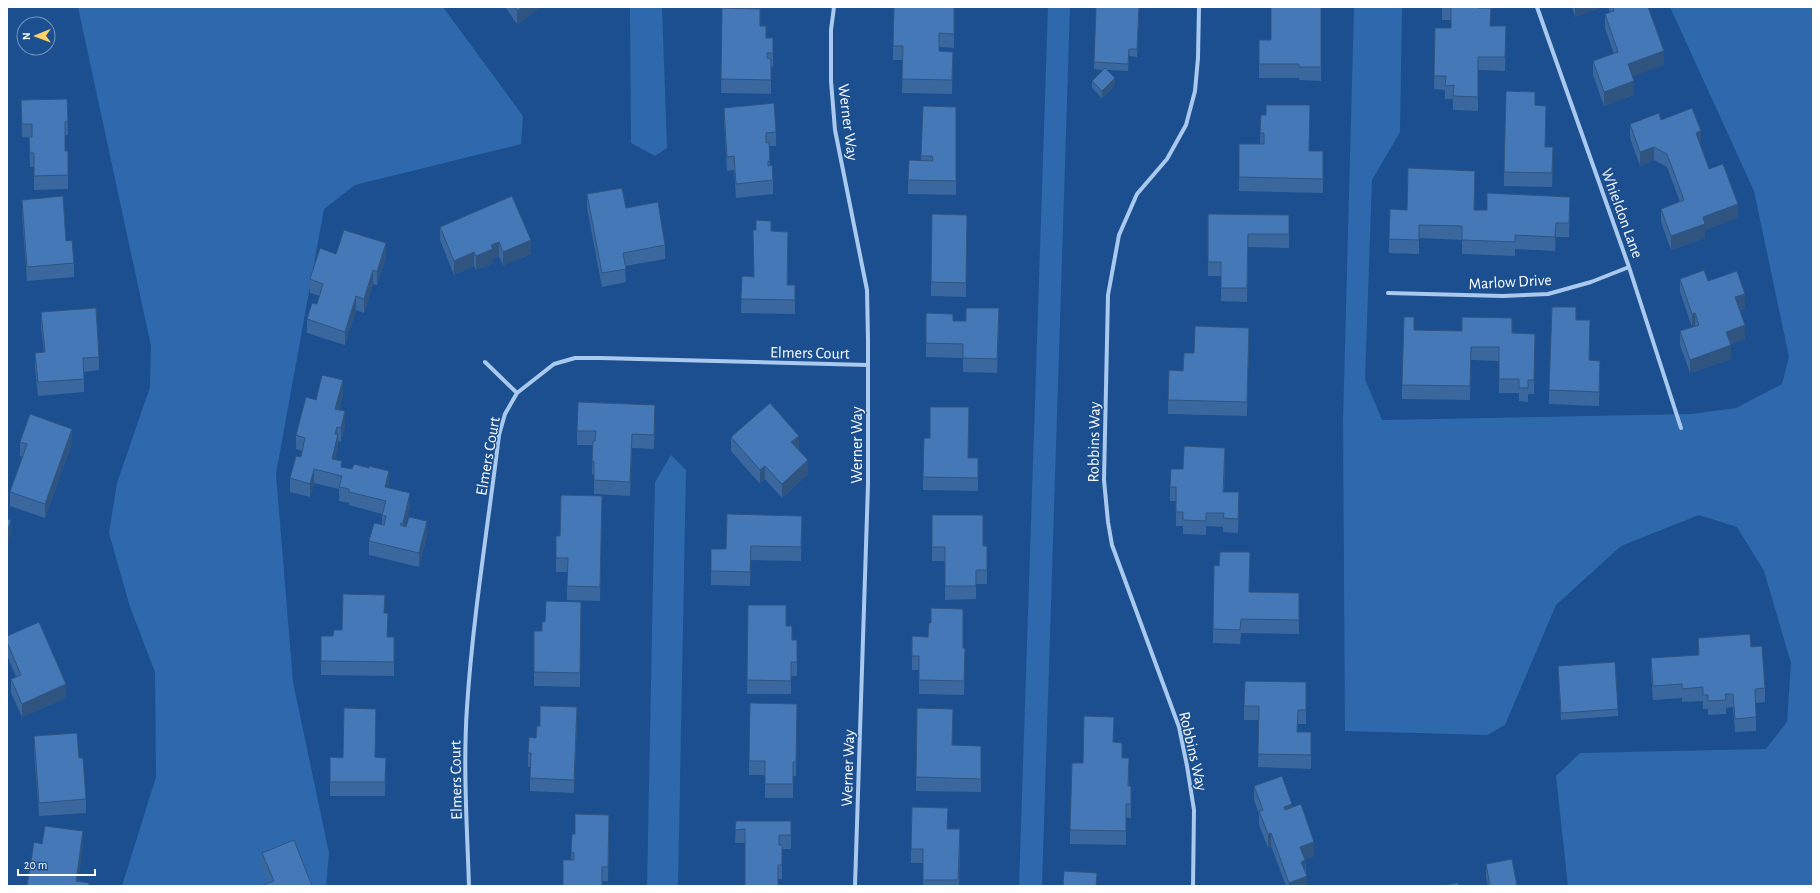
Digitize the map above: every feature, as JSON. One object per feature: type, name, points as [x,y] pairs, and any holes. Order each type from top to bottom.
[{"type":"street","name":"Werner Way","points":[[834,7],[831,30],[831,66],[835,123],[867,290],[868,484],[855,886]]},
{"type":"street","name":"Robbins Way","points":[[1193,886],[1194,810],[1179,727],[1112,545],[1104,480],[1108,295],[1119,235],[1137,194],[1166,159],[1186,125],[1195,92],[1198,58],[1199,7]]},
{"type":"street","name":"Whieldon Lane","points":[[1537,7],[1629,267],[1681,428]]},
{"type":"street","name":"Marlow Drive","points":[[1388,293],[1503,296],[1548,294],[1591,282],[1629,267]]},
{"type":"street","name":"Elmers Court","points":[[469,886],[465,761],[467,707],[474,632],[500,435],[505,414],[517,392],[554,364],[575,358],[868,365]]},
{"type":"street","points":[[485,362],[517,392]]},
{"type":"shaded area","points":[[78,7],[443,7],[523,116],[521,144],[355,185],[324,209],[276,474],[293,682],[329,853],[326,886],[122,886],[156,777],[155,672],[130,607],[109,533],[117,483],[150,387],[151,346]]},
{"type":"shaded area","points":[[630,7],[662,7],[667,148],[655,156],[631,143]]},
{"type":"shaded area","points":[[1048,7],[1070,7],[1042,886],[1019,886]]},
{"type":"shaded area","points":[[1354,7],[1402,7],[1400,132],[1372,180],[1365,379],[1382,420],[1692,414],[1736,408],[1782,384],[1789,357],[1754,191],[1670,7],[1813,7],[1813,886],[1568,886],[1556,776],[1580,753],[1766,749],[1787,722],[1791,663],[1764,571],[1737,527],[1699,515],[1621,546],[1556,605],[1505,725],[1487,735],[1345,731],[1343,421]]},
{"type":"shaded area","points":[[671,455],[686,470],[678,886],[647,886],[655,482]]},
{"type":"building","points":[[515,7],[522,7],[517,11]]},
{"type":"building","points":[[894,7],[954,7],[954,34],[939,33],[939,51],[953,52],[952,80],[902,79],[903,46],[893,46]]},
{"type":"building","points":[[1096,7],[1139,7],[1137,49],[1129,49],[1128,64],[1094,62]]},
{"type":"building","points":[[1271,7],[1321,7],[1321,67],[1299,67],[1299,64],[1259,64],[1259,40],[1271,40]]},
{"type":"building","points":[[1451,7],[1491,8],[1490,26],[1506,26],[1505,57],[1478,57],[1478,97],[1453,96],[1454,85],[1445,86],[1446,76],[1434,76],[1435,28],[1451,28]]},
{"type":"building","points":[[1613,7],[1648,7],[1664,51],[1628,64],[1634,81],[1604,92],[1593,61],[1618,52],[1605,14],[1614,11]]},
{"type":"building","points":[[722,8],[760,9],[760,26],[766,26],[766,38],[773,38],[773,53],[767,53],[767,58],[771,59],[771,80],[721,79]]},
{"type":"building","points":[[1105,68],[1115,78],[1102,91],[1092,81]]},
{"type":"building","points":[[1506,91],[1535,92],[1535,105],[1546,106],[1545,147],[1553,147],[1552,173],[1504,172]]},
{"type":"building","points":[[67,99],[68,121],[65,122],[65,151],[68,151],[68,175],[34,176],[34,153],[30,153],[29,137],[32,137],[32,124],[22,124],[21,100]]},
{"type":"building","points":[[774,103],[776,132],[766,133],[766,143],[769,142],[770,161],[768,161],[768,166],[772,165],[773,180],[736,184],[734,156],[727,157],[724,108]]},
{"type":"building","points":[[1266,105],[1310,105],[1309,151],[1323,151],[1323,179],[1239,177],[1239,144],[1264,144],[1264,133],[1260,133],[1261,115],[1266,115]]},
{"type":"building","points":[[923,106],[956,107],[956,181],[908,180],[909,160],[933,161],[932,156],[921,156]]},
{"type":"building","points":[[1692,108],[1701,131],[1696,133],[1709,169],[1723,164],[1738,204],[1703,217],[1705,224],[1671,236],[1661,209],[1684,200],[1667,154],[1654,147],[1640,152],[1630,124],[1659,113],[1661,120]]},
{"type":"building","points":[[1408,168],[1475,171],[1474,210],[1487,210],[1487,193],[1570,197],[1569,223],[1556,223],[1555,237],[1515,235],[1515,242],[1462,240],[1462,226],[1419,225],[1419,240],[1389,239],[1390,209],[1407,210]]},
{"type":"building","points":[[622,188],[626,208],[658,202],[665,245],[623,253],[626,269],[602,273],[587,194]]},
{"type":"building","points":[[63,196],[66,241],[72,240],[74,263],[27,267],[22,200]]},
{"type":"building","points":[[512,196],[531,240],[503,252],[499,242],[491,245],[493,249],[476,256],[474,252],[454,261],[440,227]]},
{"type":"building","points":[[932,214],[967,215],[966,283],[931,282]]},
{"type":"building","points":[[1208,214],[1289,215],[1289,234],[1248,234],[1247,288],[1221,288],[1221,262],[1208,262]]},
{"type":"building","points":[[756,220],[771,221],[771,231],[788,232],[787,285],[795,285],[795,300],[741,299],[742,276],[754,277],[753,230],[756,230]]},
{"type":"building","points":[[344,230],[386,243],[377,272],[373,270],[364,299],[356,296],[345,332],[307,319],[312,303],[317,304],[323,284],[310,279],[320,248],[336,254]]},
{"type":"building","points":[[1704,270],[1708,281],[1737,271],[1745,294],[1735,297],[1745,325],[1726,332],[1731,345],[1690,360],[1680,331],[1699,325],[1695,313],[1692,314],[1680,279]]},
{"type":"building","points":[[1552,307],[1576,307],[1576,320],[1590,320],[1589,360],[1600,361],[1599,392],[1549,390]]},
{"type":"building","points":[[96,308],[99,357],[83,358],[84,379],[38,382],[35,353],[45,352],[41,312]]},
{"type":"building","points":[[966,308],[999,308],[997,359],[963,358],[963,344],[926,343],[926,313],[953,314],[953,321],[966,321]]},
{"type":"building","points":[[1404,317],[1414,317],[1414,330],[1462,331],[1462,317],[1512,318],[1512,333],[1535,334],[1534,380],[1528,380],[1528,388],[1519,388],[1519,379],[1499,379],[1499,347],[1471,347],[1470,386],[1402,385]]},
{"type":"building","points":[[1195,326],[1249,328],[1247,402],[1168,400],[1169,370],[1183,371],[1184,353],[1194,353]]},
{"type":"building","points":[[322,375],[343,380],[335,409],[345,411],[341,428],[337,427],[335,434],[338,434],[332,459],[342,461],[341,467],[352,469],[354,464],[389,471],[385,487],[410,493],[403,523],[400,525],[406,527],[409,517],[427,521],[419,553],[369,541],[374,523],[384,525],[386,516],[382,515],[386,501],[349,492],[349,489],[339,487],[342,476],[314,469],[310,484],[290,478],[296,456],[301,457],[305,438],[296,435],[306,397],[316,400]]},
{"type":"building","points":[[578,402],[655,405],[654,435],[632,434],[630,482],[594,480],[594,461],[592,461],[593,441],[595,441],[596,431],[577,431]]},
{"type":"building","points":[[770,403],[799,436],[791,442],[808,460],[782,484],[765,466],[760,470],[731,437]]},
{"type":"building","points":[[930,407],[969,407],[968,458],[978,458],[978,478],[923,477],[924,438],[930,438]]},
{"type":"building","points":[[30,414],[72,429],[45,504],[10,492],[27,444],[20,442]]},
{"type":"building","points":[[1184,446],[1225,448],[1223,492],[1239,492],[1238,519],[1223,518],[1224,513],[1206,513],[1206,521],[1183,520],[1183,512],[1176,512],[1176,487],[1170,487],[1171,469],[1183,469]]},
{"type":"building","points":[[561,495],[602,496],[600,587],[567,586],[568,558],[556,558],[556,536],[560,536]]},
{"type":"building","points":[[727,514],[802,516],[801,547],[751,546],[750,572],[711,571],[711,549],[726,549]]},
{"type":"building","points":[[932,515],[983,515],[983,546],[987,546],[987,570],[976,570],[976,586],[945,586],[945,547],[932,547]]},
{"type":"building","points":[[7,519],[11,520],[7,533]]},
{"type":"building","points":[[1220,552],[1250,552],[1249,592],[1299,593],[1299,620],[1241,619],[1240,630],[1213,629],[1214,565],[1219,566]]},
{"type":"building","points":[[343,594],[385,595],[384,613],[388,613],[387,637],[394,637],[394,662],[321,661],[321,636],[333,636],[334,630],[342,630]]},
{"type":"building","points":[[546,601],[581,602],[580,673],[534,672],[534,631],[542,631],[542,622],[545,622]]},
{"type":"building","points":[[748,605],[786,605],[786,626],[792,626],[792,640],[797,640],[797,662],[791,662],[791,681],[747,680]]},
{"type":"building","points":[[931,608],[963,609],[963,648],[965,648],[964,681],[919,680],[919,656],[912,656],[912,636],[928,637],[929,623],[931,623]]},
{"type":"building","points":[[39,622],[66,684],[22,704],[11,679],[21,675],[7,642],[7,636]]},
{"type":"building","points":[[1750,634],[1751,647],[1762,646],[1765,688],[1755,689],[1756,717],[1735,719],[1733,694],[1725,694],[1726,700],[1708,701],[1708,695],[1703,695],[1703,687],[1682,689],[1682,684],[1653,686],[1651,658],[1699,655],[1698,638]]},
{"type":"building","points":[[1615,662],[1618,709],[1561,713],[1558,666]]},
{"type":"building","points":[[1245,681],[1306,682],[1306,710],[1298,710],[1297,732],[1311,732],[1311,755],[1258,754],[1259,706],[1244,706]]},
{"type":"building","points":[[750,703],[797,704],[796,762],[793,762],[793,784],[765,784],[765,761],[749,761]]},
{"type":"building","points":[[540,706],[577,707],[574,780],[530,778],[531,753],[528,753],[529,737],[536,738],[537,726],[540,726]]},
{"type":"building","points":[[344,708],[376,709],[375,757],[386,758],[385,782],[330,782],[330,757],[343,758]]},
{"type":"building","points":[[917,708],[953,709],[952,745],[981,746],[981,779],[916,777]]},
{"type":"building","points":[[1084,716],[1114,717],[1113,742],[1122,743],[1122,758],[1129,758],[1128,786],[1131,786],[1131,804],[1126,804],[1126,831],[1070,830],[1072,763],[1083,763]]},
{"type":"building","points":[[77,733],[79,758],[83,758],[86,799],[39,803],[34,736]]},
{"type":"building","points":[[1282,776],[1292,804],[1284,807],[1285,810],[1301,804],[1314,842],[1300,847],[1305,860],[1301,862],[1307,876],[1289,883],[1271,833],[1268,834],[1259,811],[1263,810],[1254,786]]},
{"type":"building","points":[[912,807],[948,808],[947,829],[960,829],[958,880],[923,880],[923,849],[911,849]]},
{"type":"building","points":[[575,814],[609,815],[608,867],[602,867],[602,886],[563,886],[563,860],[574,860],[574,853],[571,852],[572,834],[575,834]]},
{"type":"building","points":[[736,821],[791,821],[791,835],[779,835],[779,845],[782,845],[782,865],[778,865],[778,886],[745,886],[745,829],[735,830]]},
{"type":"building","points":[[45,826],[83,831],[76,881],[89,883],[89,886],[27,886],[34,842],[42,844]]},
{"type":"building","points":[[294,840],[312,886],[261,886],[274,881],[262,853]]},
{"type":"building","points":[[1512,859],[1517,886],[1490,886],[1486,864]]},
{"type":"building","points":[[1064,871],[1097,873],[1096,886],[1063,886]]},
{"type":"building","points":[[1458,883],[1459,886],[1438,886]]}]
